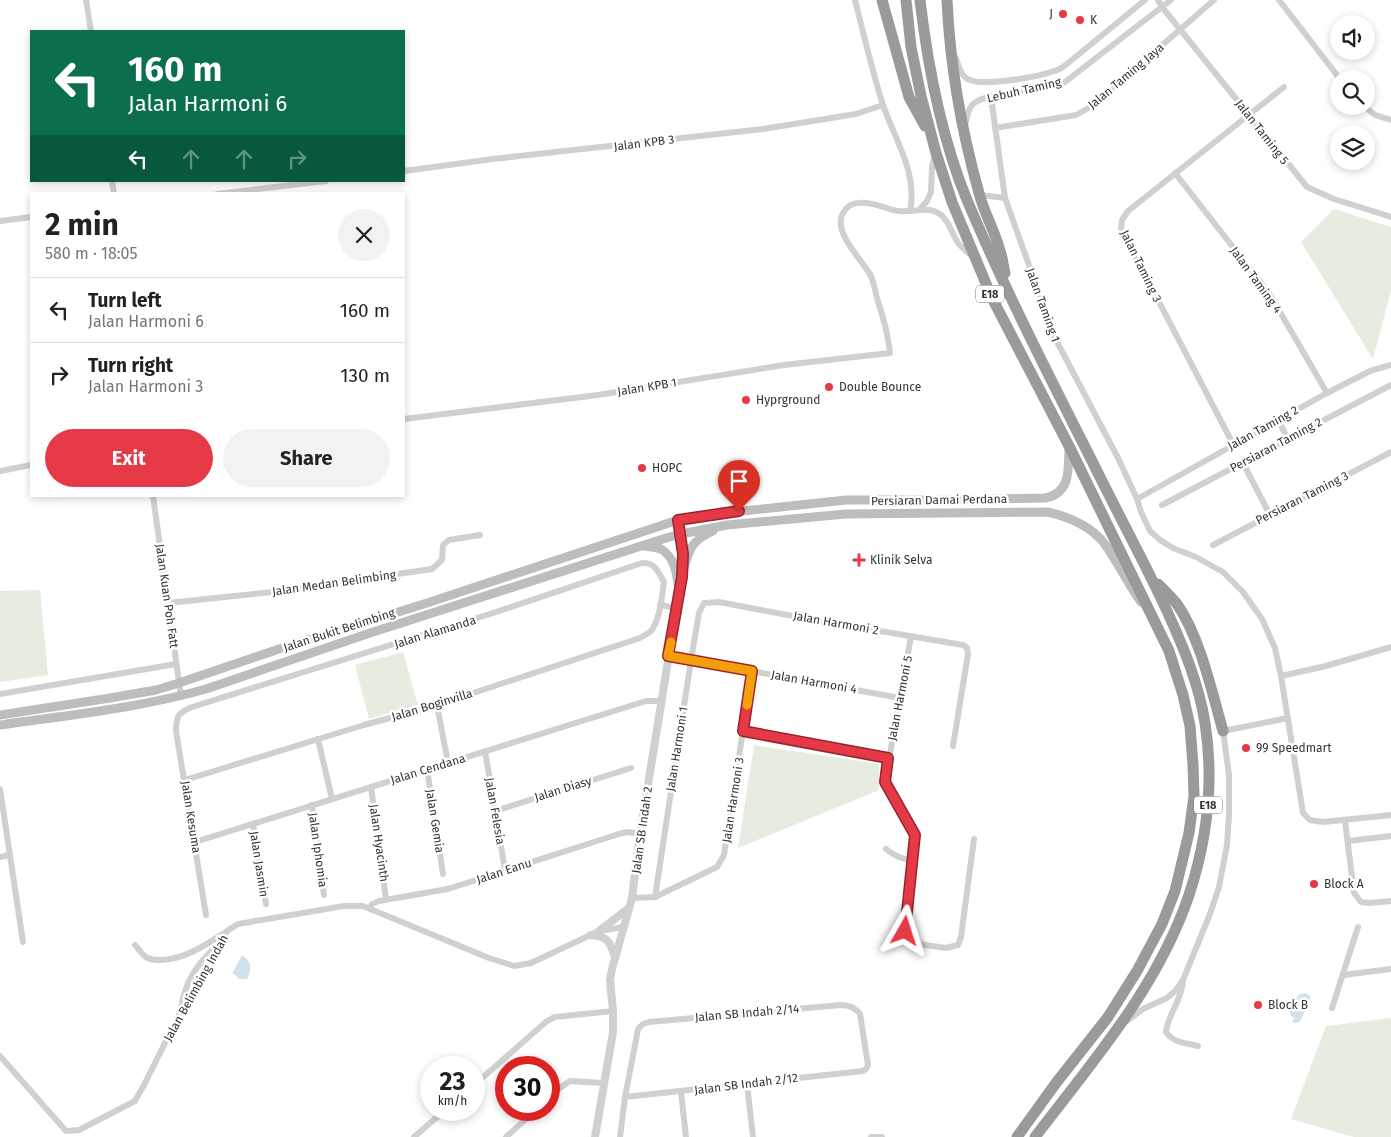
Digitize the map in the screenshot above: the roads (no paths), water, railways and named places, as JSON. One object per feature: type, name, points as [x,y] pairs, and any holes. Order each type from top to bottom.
[{"type":"highway","points":[[882,0],[909,97],[930,133]]},
{"type":"highway","name":"E18","points":[[906,0],[911,47],[930,133],[952,202],[992,298],[1069,446],[1169,651],[1183,695],[1190,726],[1194,796],[1189,833],[1175,891],[1162,924],[1137,971],[1108,1017],[1056,1083],[1017,1137]]},
{"type":"highway","name":"E18","points":[[920,0],[925,44],[935,93],[949,148],[966,197],[1008,292],[1094,467],[1151,575],[1182,645],[1197,690],[1205,723],[1209,765],[1208,797],[1204,835],[1189,896],[1175,930],[1150,979],[1121,1025],[1035,1137]]},
{"type":"highway","points":[[947,0],[948,33],[964,135],[980,195],[1000,251],[1008,292]]},
{"type":"highway","points":[[1151,575],[1177,604],[1188,625],[1207,673],[1223,731]]},
{"type":"main road","name":"Persiaran Damai Perdana","points":[[678,520],[846,500],[1053,497],[1065,486],[1068,473],[1069,446]]},
{"type":"main road","name":"Persiaran Damai Perdana","points":[[681,534],[727,525],[846,514],[1048,512],[1064,516],[1092,531],[1104,543],[1132,590],[1151,613]]},
{"type":"main road","name":"Jalan Bukit Belimbing","points":[[0,714],[156,690],[678,520]]},
{"type":"main road","points":[[682,577],[688,552],[694,543],[703,535],[727,525]]},
{"type":"main road","name":"Jalan Bukit Belimbing","points":[[0,725],[181,696],[206,689],[379,630],[681,534]]},
{"type":"main road","points":[[645,546],[660,549],[669,556],[675,566],[679,592]]},
{"type":"street","points":[[86,0],[91,30]]},
{"type":"street","points":[[855,0],[883,105],[907,165],[911,183],[912,199],[910,211],[920,209],[940,214],[945,219],[959,244],[974,258]]},
{"type":"street","name":"Lebuh Taming","points":[[948,33],[960,72],[969,80],[990,82],[1038,75],[1057,70],[1067,64],[1145,0]]},
{"type":"street","name":"Jalan Taming 5","points":[[1158,0],[1306,188],[1391,217]]},
{"type":"street","name":"Lebuh Taming","points":[[964,135],[967,115],[973,104],[991,97],[1050,87],[1065,82],[1170,0]]},
{"type":"street","name":"Jalan Taming Jaya","points":[[995,128],[1076,115],[1092,106],[1214,0]]},
{"type":"street","points":[[1279,0],[1333,70]]},
{"type":"street","name":"Jalan Taming 3","points":[[1233,444],[1121,229],[1122,220],[1128,210],[1284,87]]},
{"type":"street","name":"Jalan Taming 1","points":[[991,97],[1005,198],[1055,338],[1118,458],[1150,531],[1172,548],[1223,572],[1243,592],[1262,619],[1275,648],[1303,813],[1310,820],[1323,822],[1391,815]]},
{"type":"street","name":"Jalan KPB 3","points":[[405,171],[493,159],[763,129],[856,114],[883,105]]},
{"type":"street","points":[[1375,115],[1391,120]]},
{"type":"street","points":[[920,209],[927,201],[931,192],[932,166],[936,153]]},
{"type":"street","name":"Jalan Taming 4","points":[[1175,173],[1269,294],[1327,393]]},
{"type":"street","points":[[234,192],[318,182]]},
{"type":"street","points":[[980,195],[1005,198]]},
{"type":"street","name":"Jalan KPB 1","points":[[405,419],[598,395],[784,365],[890,353],[889,336],[871,276],[842,232],[841,216],[846,208],[853,204],[862,203],[899,211],[910,211]]},
{"type":"street","points":[[0,221],[30,217]]},
{"type":"street","name":"Jalan Taming 2","points":[[1137,499],[1327,393],[1370,371],[1391,365]]},
{"type":"street","name":"Persiaran Taming 2","points":[[1162,506],[1391,385]]},
{"type":"street","points":[[1278,420],[1288,439]]},
{"type":"street","name":"Persiaran Taming 3","points":[[1213,545],[1391,452]]},
{"type":"street","points":[[1243,463],[1270,515]]},
{"type":"street","points":[[0,470],[30,466]]},
{"type":"street","name":"Jalan Kuan Poh Fatt","points":[[153,497],[181,696]]},
{"type":"street","name":"Jalan SB Indah 2","points":[[594,1137],[613,1032],[610,980],[632,898],[640,834],[682,577],[683,554],[678,520]]},
{"type":"street","name":"Jalan Medan Belimbing","points":[[168,603],[272,592],[432,569],[442,560],[443,545],[449,540],[480,535]]},
{"type":"street","name":"Jalan Alamanda","points":[[176,718],[192,706],[493,614],[642,563],[655,566],[664,582],[660,605]]},
{"type":"street","name":"Jalan Harmoni 2","points":[[704,603],[719,602],[963,645],[967,648],[968,654],[953,746]]},
{"type":"street","name":"Jalan Harmoni 1","points":[[654,897],[691,660],[699,613],[704,603]]},
{"type":"street","points":[[660,605],[676,608]]},
{"type":"street","name":"Jalan Boginvilla","points":[[185,780],[437,705],[640,638],[650,632],[655,624],[660,605]]},
{"type":"street","name":"Jalan Harmoni 5","points":[[911,636],[885,782],[915,835],[905,931],[911,943],[946,948],[958,945],[961,937],[974,839]]},
{"type":"street","points":[[1281,676],[1326,666],[1391,646]]},
{"type":"street","name":"Jalan Harmoni 4","points":[[668,656],[900,698]]},
{"type":"street","points":[[0,694],[176,664]]},
{"type":"street","name":"Jalan Harmoni 3","points":[[632,898],[654,897],[717,867],[724,855],[752,671]]},
{"type":"street","name":"Jalan Cendana","points":[[195,842],[646,701],[661,701]]},
{"type":"street","points":[[437,705],[448,763]]},
{"type":"street","name":"Jalan Kesuma","points":[[176,718],[176,731],[206,915]]},
{"type":"street","points":[[1121,1025],[1144,1008],[1167,998],[1176,990],[1183,980],[1210,914],[1219,887],[1227,845],[1229,775],[1223,731],[1288,718]]},
{"type":"street","points":[[743,731],[888,758]]},
{"type":"street","points":[[318,739],[332,799]]},
{"type":"street","name":"Jalan Felesia","points":[[485,751],[505,870]]},
{"type":"street","name":"Jalan Diasy","points":[[495,811],[631,768]]},
{"type":"street","name":"Jalan Gemia","points":[[427,769],[443,874]]},
{"type":"street","name":"Jalan Hyacinth","points":[[371,787],[386,899]]},
{"type":"street","points":[[0,790],[22,942]]},
{"type":"street","name":"Jalan Iphomia","points":[[312,805],[324,895]]},
{"type":"street","points":[[1345,821],[1354,893],[1361,902],[1391,901]]},
{"type":"street","name":"Jalan Jasmin","points":[[253,824],[266,904]]},
{"type":"street","name":"Jalan Eanu","points":[[370,908],[372,904],[386,899],[448,889],[622,833],[640,834]]},
{"type":"street","points":[[1348,841],[1391,836]]},
{"type":"street","points":[[886,849],[894,856],[912,860]]},
{"type":"street","points":[[0,857],[9,855]]},
{"type":"street","name":"Jalan Belimbing Indah","points":[[0,1056],[66,1131],[79,1130],[135,1101],[180,1013],[227,931],[238,924],[355,905],[370,908],[489,958],[514,966],[530,963],[599,931],[624,927]]},
{"type":"street","points":[[599,931],[630,908]]},
{"type":"street","points":[[1332,1008],[1358,928]]},
{"type":"street","points":[[135,946],[146,958],[171,960],[204,946],[227,931]]},
{"type":"street","points":[[591,935],[606,938],[611,944],[615,956]]},
{"type":"street","points":[[1343,975],[1391,969]]},
{"type":"street","points":[[1183,980],[1182,991],[1166,1024],[1166,1032],[1170,1038],[1198,1046]]},
{"type":"street","points":[[1159,1001],[1165,1002],[1169,1006],[1171,1013]]},
{"type":"street","name":"Jalan SB Indah 2/14","points":[[625,1097],[638,1028],[649,1022],[841,1004],[849,1005],[860,1014],[868,1065],[866,1069]]},
{"type":"street","points":[[485,1075],[547,1021],[555,1017],[613,1011]]},
{"type":"street","name":"Jalan SB Indah 2/12","points":[[625,1097],[863,1071],[866,1069]]},
{"type":"street","points":[[560,1089],[570,1082],[604,1083]]},
{"type":"street","points":[[747,1084],[753,1137]]},
{"type":"street","points":[[681,1092],[686,1137]]},
{"type":"street","points":[[620,1137],[625,1097]]},
{"type":"street","points":[[414,1137],[432,1121]]},
{"type":"street","points":[[506,1137],[524,1121]]},
{"type":"street","points":[[871,1137],[882,1137]]},
{"type":"water","points":[[242,955],[248,960],[250,966],[247,979],[239,979],[233,974]]},
{"type":"water","points":[[1306,993],[1310,996],[1310,999],[1301,1020],[1297,1023],[1292,1022],[1294,1018],[1290,1012],[1298,996]]},
{"type":"place","name":"J","points":[[1063,14]]},
{"type":"place","name":"K","points":[[1080,20]]},
{"type":"place","name":"Double Bounce","points":[[829,387]]},
{"type":"place","name":"Hyprground","points":[[746,400]]},
{"type":"place","name":"HOPC","points":[[642,468]]},
{"type":"place","name":"Klinik Selva","points":[[859,560]]},
{"type":"place","name":"99 Speedmart","points":[[1246,748]]},
{"type":"place","name":"Block A","points":[[1314,884]]},
{"type":"place","name":"Block B","points":[[1258,1005]]}]
